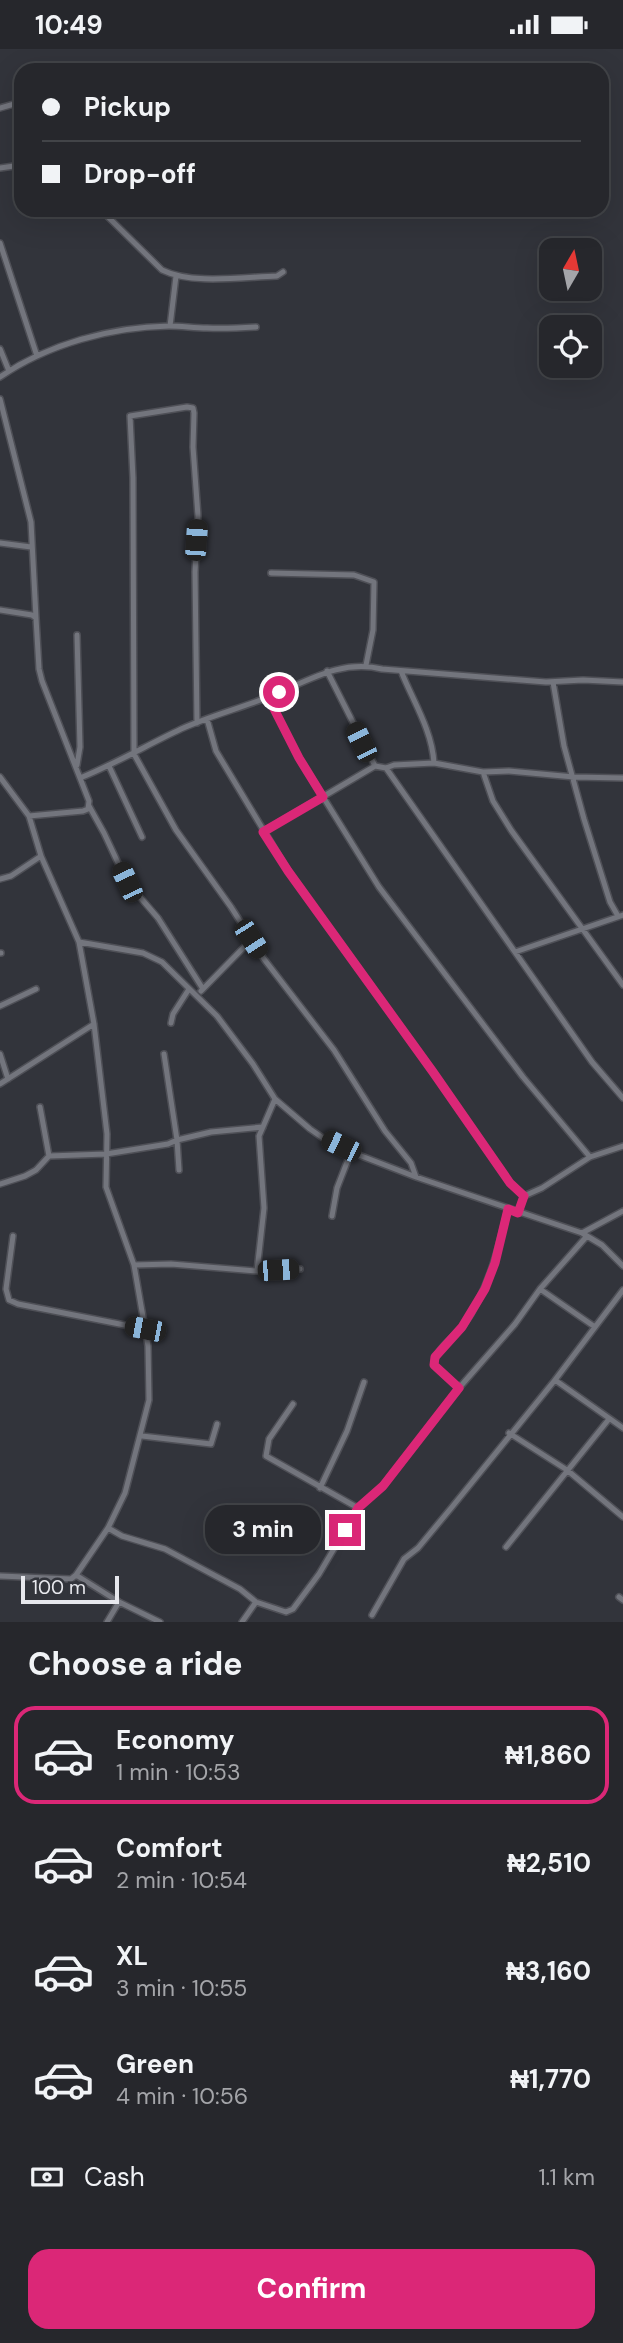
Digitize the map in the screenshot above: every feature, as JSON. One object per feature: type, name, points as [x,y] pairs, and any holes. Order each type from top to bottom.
[{"type":"street","points":[[108,217],[162,270],[176,276],[277,276],[283,272]]},
{"type":"street","points":[[0,243],[37,356]]},
{"type":"street","points":[[170,326],[176,276]]},
{"type":"street","points":[[0,377],[37,356],[101,335],[135,328],[256,327]]},
{"type":"street","points":[[0,349],[9,371]]},
{"type":"street","points":[[0,399],[28,509],[42,681],[89,806],[127,882],[158,918],[203,989]]},
{"type":"street","points":[[197,723],[195,572],[198,504],[193,447],[194,412],[187,407],[130,416],[133,478],[134,754],[176,830],[251,939],[334,1050],[385,1131],[411,1163],[416,1177]]},
{"type":"street","points":[[0,543],[31,547]]},
{"type":"street","points":[[271,573],[354,575],[374,582],[373,630],[366,665]]},
{"type":"street","points":[[0,610],[36,618]]},
{"type":"street","points":[[76,768],[80,747],[77,635]]},
{"type":"street","points":[[80,778],[197,723],[268,697],[334,668],[366,665],[401,671],[623,683]]},
{"type":"street","points":[[327,671],[375,766]]},
{"type":"street","points":[[401,671],[426,726],[435,763]]},
{"type":"street","points":[[515,952],[620,915],[610,902],[564,746],[553,681]]},
{"type":"street","points":[[268,697],[299,758],[379,887],[523,1077],[590,1157]]},
{"type":"street","points":[[207,719],[216,751],[288,871],[510,1183],[524,1196]]},
{"type":"street","points":[[263,832],[375,766],[386,768],[394,765],[435,763],[483,772],[509,771],[623,779]]},
{"type":"street","points":[[109,766],[142,837]]},
{"type":"street","points":[[386,768],[592,1062],[623,1098]]},
{"type":"street","points":[[483,772],[493,801],[511,829],[623,985]]},
{"type":"street","points":[[0,777],[29,816],[41,856],[79,942],[94,1024],[107,1133],[106,1187],[134,1265],[148,1346],[150,1387],[142,1436],[125,1493],[108,1528],[76,1575],[71,1579],[0,1576]]},
{"type":"street","points":[[29,816],[83,811],[89,806]]},
{"type":"street","points":[[0,879],[11,876],[41,856]]},
{"type":"street","points":[[197,996],[251,939]]},
{"type":"street","points":[[79,942],[143,953],[162,962],[216,1016],[253,1064],[275,1099],[310,1129],[351,1152],[585,1235],[602,1245],[623,1266]]},
{"type":"street","points":[[0,1006],[36,989]]},
{"type":"street","points":[[171,1023],[173,1014],[189,989]]},
{"type":"street","points":[[0,1084],[94,1024]]},
{"type":"street","points":[[0,1054],[8,1079]]},
{"type":"street","points":[[164,1054],[179,1170]]},
{"type":"street","points":[[257,1271],[264,1208],[259,1136],[275,1099]]},
{"type":"street","points":[[40,1107],[49,1156]]},
{"type":"street","points":[[0,1184],[36,1170],[49,1156],[106,1154],[168,1145],[177,1140],[211,1132],[263,1127]]},
{"type":"street","points":[[518,1213],[524,1196],[590,1157],[623,1146]]},
{"type":"street","points":[[332,1216],[337,1188],[351,1152]]},
{"type":"street","points":[[459,1388],[434,1365],[435,1357],[462,1327],[485,1289],[495,1263],[508,1209]]},
{"type":"street","points":[[108,1528],[165,1549],[240,1589],[256,1602],[286,1612],[293,1609],[319,1574],[358,1508],[383,1486],[459,1388],[585,1235],[623,1211]]},
{"type":"street","points":[[13,1236],[6,1289],[9,1300],[145,1329]]},
{"type":"street","points":[[134,1265],[171,1264],[257,1271],[300,1269]]},
{"type":"street","points":[[541,1289],[595,1327]]},
{"type":"street","points":[[372,1615],[404,1559],[418,1548],[509,1433],[555,1380],[623,1290]]},
{"type":"street","points":[[555,1380],[623,1428]]},
{"type":"street","points":[[320,1488],[347,1431],[364,1382]]},
{"type":"street","points":[[293,1404],[269,1439],[267,1456],[358,1508]]},
{"type":"street","points":[[506,1547],[609,1419]]},
{"type":"street","points":[[142,1436],[211,1444],[217,1424]]},
{"type":"street","points":[[509,1433],[567,1470],[623,1517]]},
{"type":"street","points":[[76,1575],[119,1602],[160,1622]]},
{"type":"street","points":[[107,1622],[119,1602]]},
{"type":"street","points":[[242,1622],[256,1602]]},
{"type":"route","points":[[279,692],[268,697],[299,758],[323,797],[263,832],[510,1183],[524,1196],[518,1213],[508,1209],[495,1263],[485,1289],[462,1327],[435,1357],[434,1365],[459,1388],[383,1486],[358,1508],[345,1530]]}]
